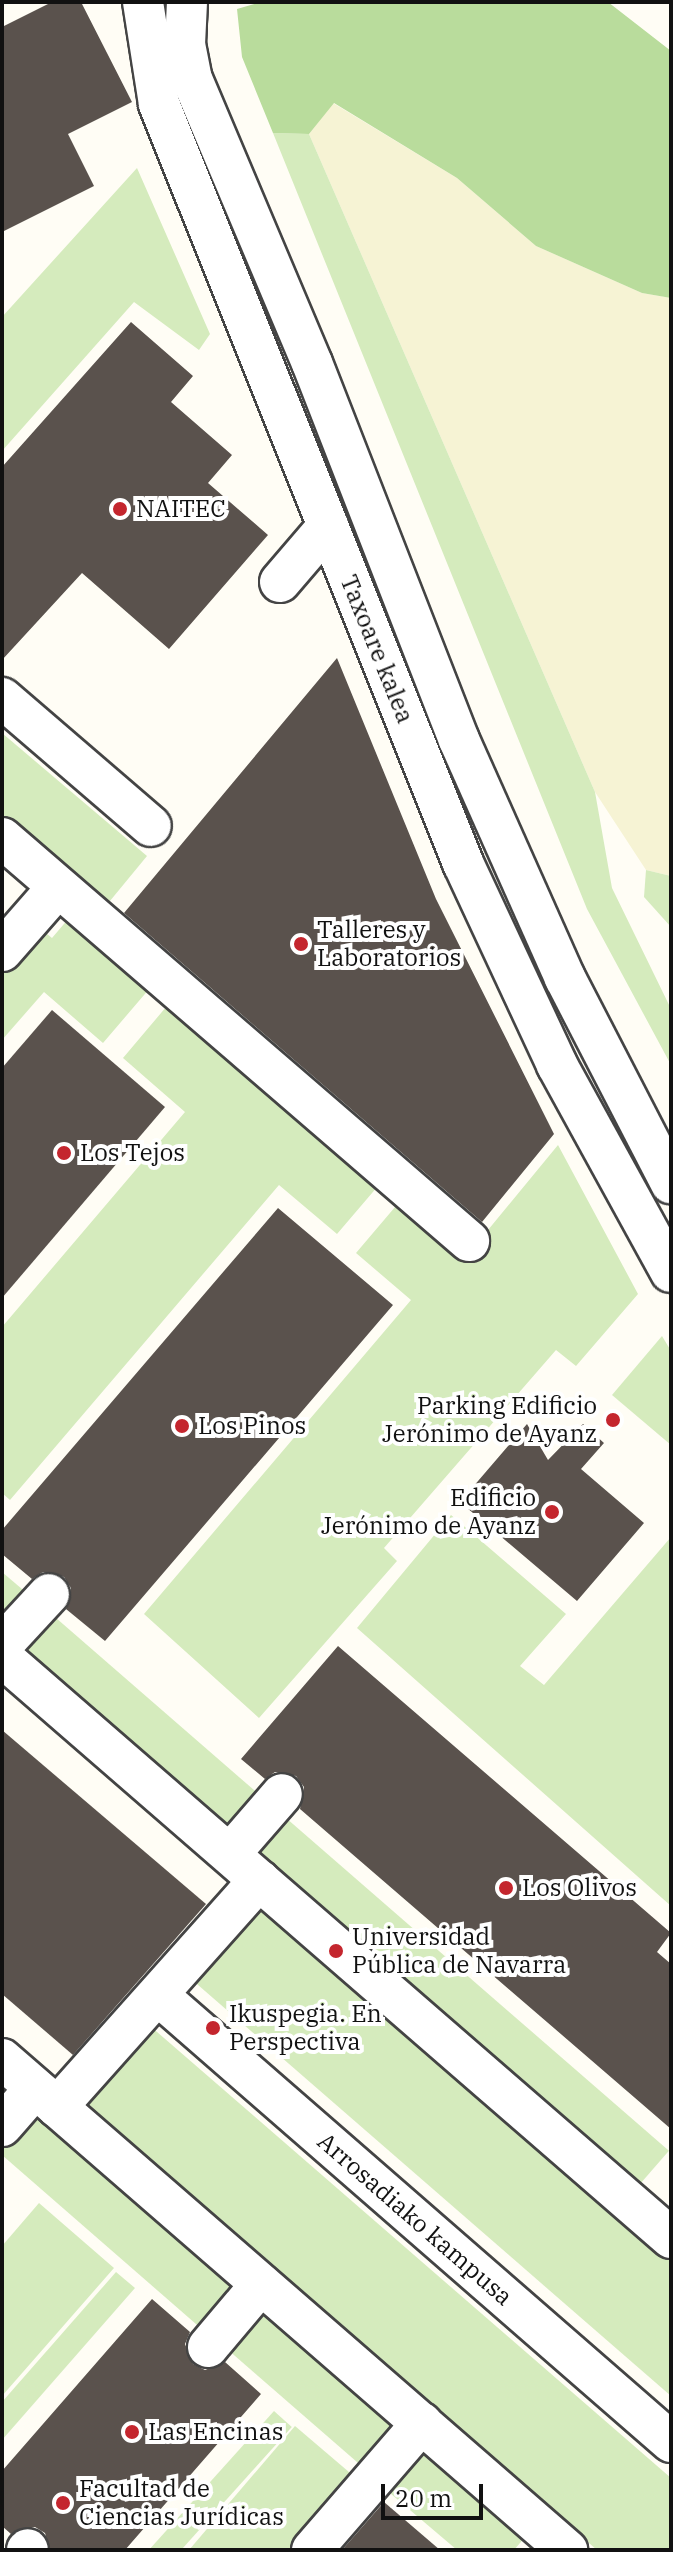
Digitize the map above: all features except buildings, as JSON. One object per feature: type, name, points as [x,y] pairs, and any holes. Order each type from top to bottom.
[{"type":"street","name":"Taxoare kalea","points":[[143,2],[159,104],[463,863],[557,1065],[671,1272]]},
{"type":"street","name":"Taxoare kalea","points":[[187,2],[185,44],[192,79],[312,363],[436,684],[565,978],[671,1183]]},
{"type":"street","points":[[280,582],[328,526]]},
{"type":"street","points":[[2,698],[151,826]]},
{"type":"street","points":[[2,838],[469,1241]]},
{"type":"street","points":[[2,951],[58,887]]},
{"type":"street","points":[[2,1645],[49,1594]]},
{"type":"street","points":[[2,1657],[671,2238]]},
{"type":"street","points":[[230,1854],[282,1794]]},
{"type":"street","points":[[2,2126],[46,2098],[159,1996],[259,1880]]},
{"type":"street","name":"Arrosadiako kampusa","points":[[159,1996],[671,2442]]},
{"type":"street","points":[[2,2059],[567,2550]]},
{"type":"street","points":[[208,2347],[261,2284]]},
{"type":"street","points":[[312,2550],[422,2423]]},
{"type":"shaded area","points":[[333,103],[457,178],[536,246],[642,293],[671,298],[671,876],[646,870],[595,792],[309,134]]},
{"type":"green space","points":[[261,2],[608,2],[671,51],[671,298],[642,293],[536,246],[457,178],[334,103],[309,134],[273,133],[242,57],[237,9]]},
{"type":"green space","points":[[273,133],[309,134],[595,792],[612,888],[671,1009],[671,1065],[587,909]]},
{"type":"green space","points":[[137,168],[210,334],[199,350],[134,302],[2,451],[2,317]]},
{"type":"green space","points":[[2,733],[147,856],[105,907],[2,818]]},
{"type":"green space","points":[[646,870],[671,876],[671,927],[644,897]]},
{"type":"green space","points":[[69,918],[150,988],[103,1043],[44,992],[2,1040],[2,963],[36,925],[52,938]]},
{"type":"green space","points":[[172,1000],[384,1179],[337,1234],[279,1185],[10,1500],[2,1493],[2,1327],[185,1112],[123,1058]]},
{"type":"green space","points":[[558,1145],[638,1294],[576,1366],[556,1350],[384,1548],[397,1561],[259,1718],[144,1614],[411,1300],[356,1253],[401,1200],[465,1258]]},
{"type":"green space","points":[[662,1336],[671,1351],[671,1445],[612,1395]]},
{"type":"green space","points":[[451,1515],[566,1614],[520,1666],[544,1685],[671,1537],[671,1906],[357,1628]]},
{"type":"green space","points":[[2,1572],[29,1595],[2,1627]]},
{"type":"green space","points":[[48,1611],[264,1799],[232,1836],[16,1648]]},
{"type":"green space","points":[[278,1811],[669,2151],[636,2189],[245,1849]]},
{"type":"green space","points":[[257,1901],[671,2260],[671,2396],[190,1978]]},
{"type":"green space","points":[[149,2025],[671,2478],[671,2550],[597,2550],[82,2102]]},
{"type":"green space","points":[[34,2108],[241,2289],[204,2331],[2,2155],[2,2145]]},
{"type":"green space","points":[[39,2203],[114,2268],[2,2396],[2,2246]]},
{"type":"green space","points":[[116,2272],[135,2288],[2,2440],[2,2402]]},
{"type":"green space","points":[[258,2303],[401,2428],[365,2469],[222,2345]]},
{"type":"green space","points":[[274,2411],[292,2427],[181,2550],[151,2548]]},
{"type":"green space","points":[[295,2426],[356,2478],[294,2550],[189,2550]]},
{"type":"green space","points":[[413,2440],[526,2536],[514,2550],[457,2550],[377,2482]]},
{"type":"place","name":"NAITEC","points":[[120,509]]},
{"type":"place","name":"Talleres y Laboratorios","points":[[301,944]]},
{"type":"place","name":"Los Tejos","points":[[64,1153]]},
{"type":"place","name":"Parking Edificio Jerónimo de Ayanz","points":[[613,1420]]},
{"type":"place","name":"Los Pinos","points":[[182,1426]]},
{"type":"place","name":"Edificio Jerónimo de Ayanz","points":[[552,1512]]},
{"type":"place","name":"Los Olivos","points":[[506,1888]]},
{"type":"place","name":"Universidad Pública de Navarra","points":[[336,1951]]},
{"type":"place","name":"Ikuspegia. En Perspectiva","points":[[213,2028]]},
{"type":"place","name":"Las Encinas","points":[[132,2432]]},
{"type":"place","name":"Facultad de Ciencias Jurídicas","points":[[63,2503]]}]
